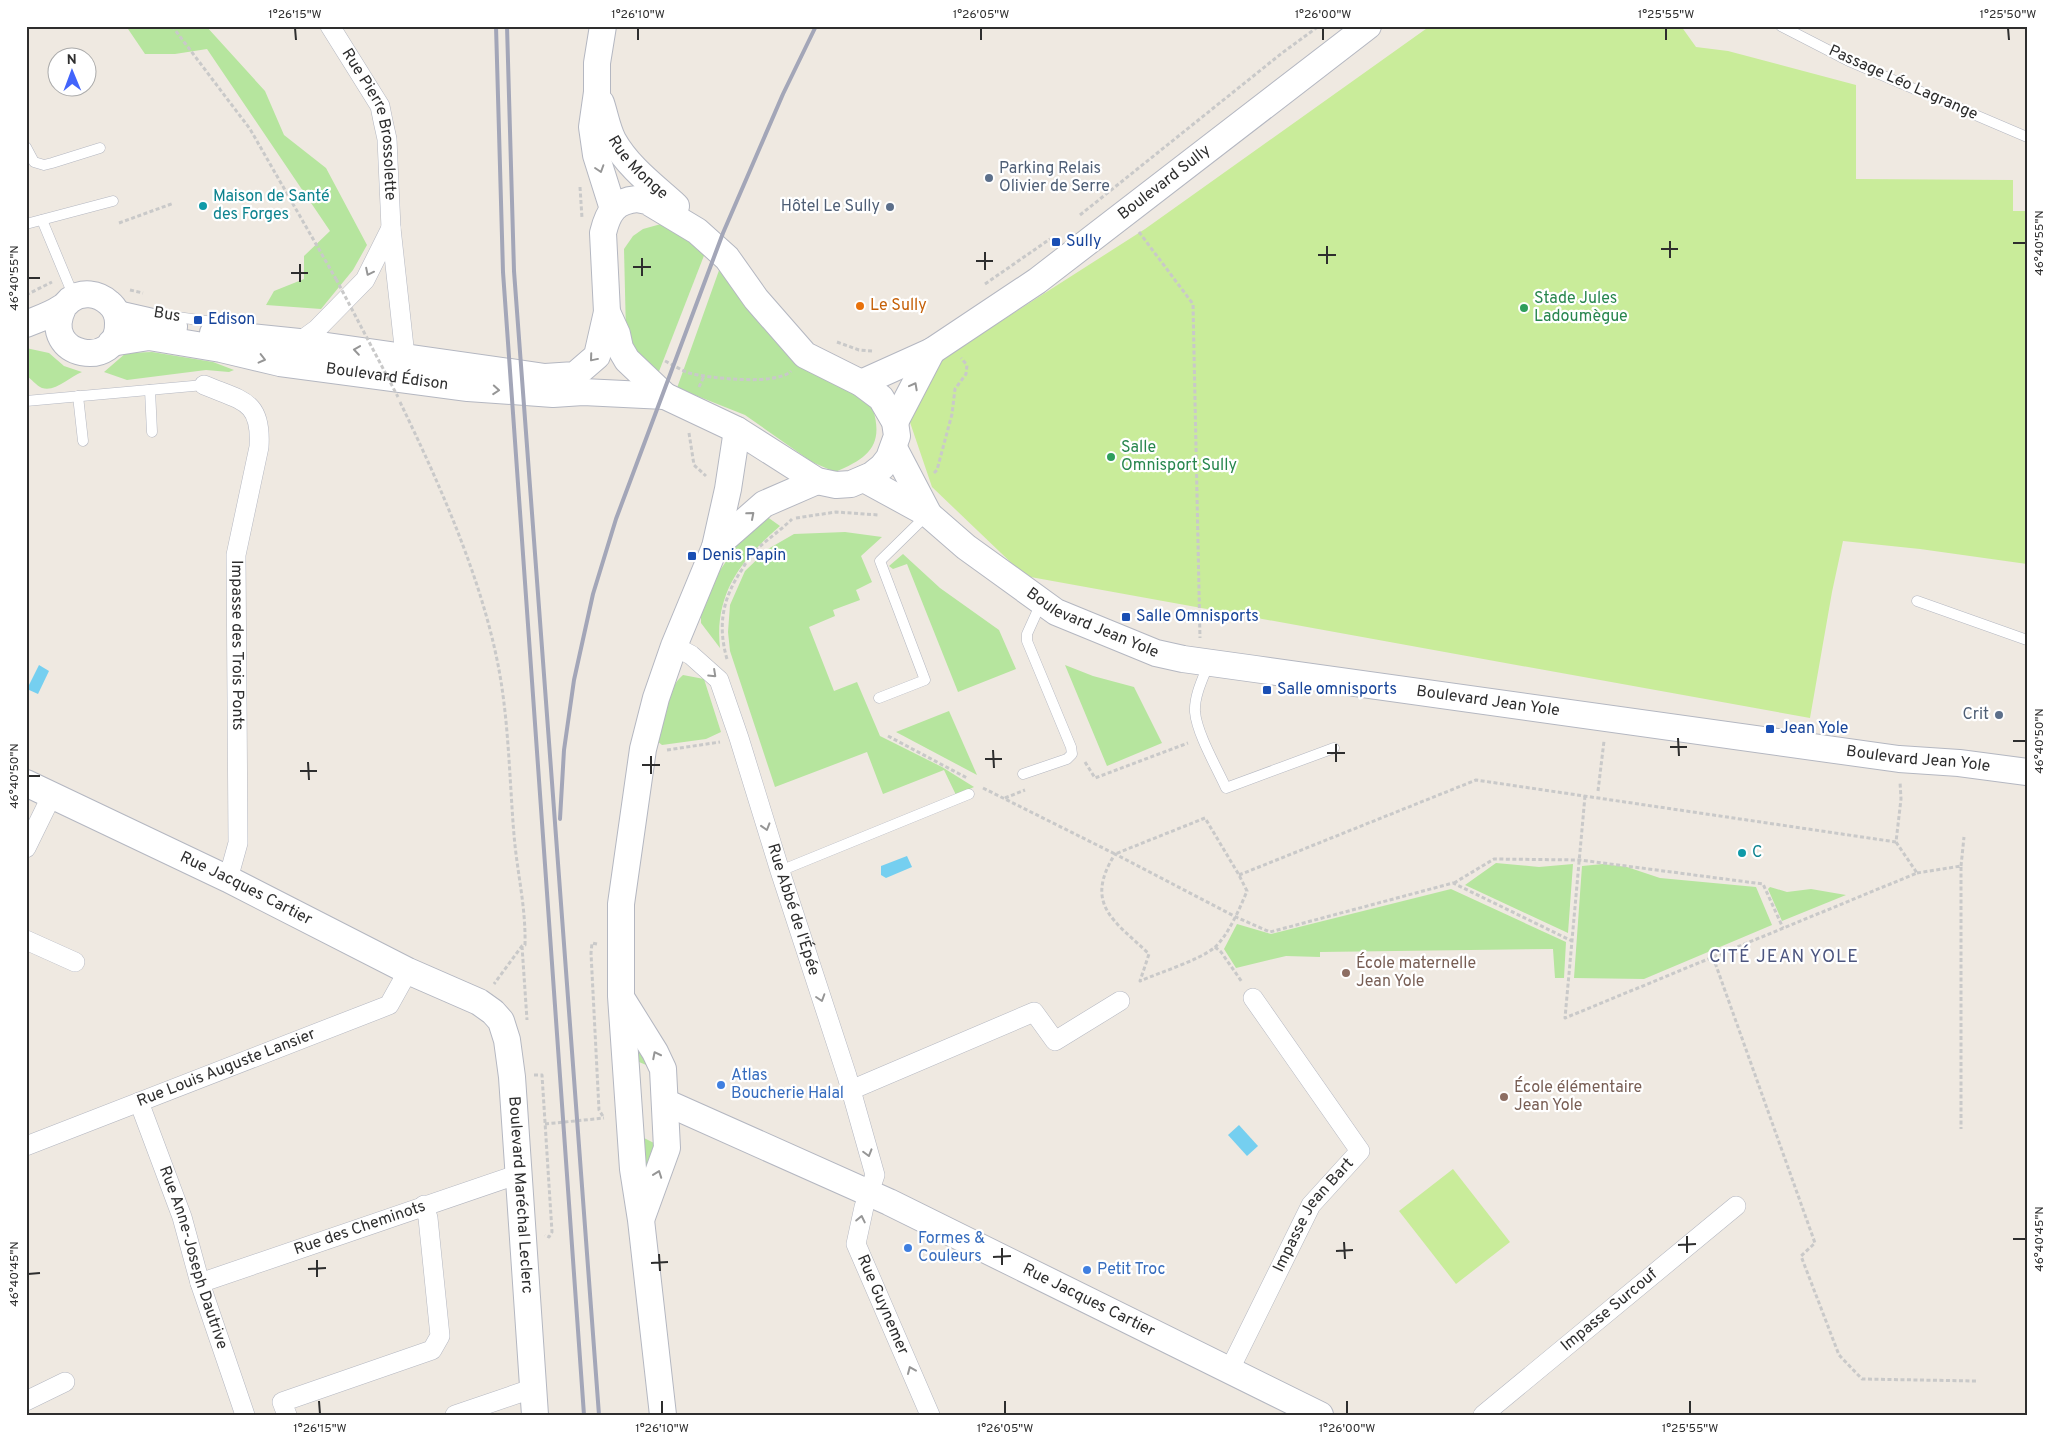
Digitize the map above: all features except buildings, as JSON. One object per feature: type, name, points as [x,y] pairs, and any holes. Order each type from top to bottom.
[{"type":"main road","name":"Rue Monge","points":[[603,26],[597,64],[597,92],[592,127],[596,154],[613,209]]},
{"type":"main road","name":"Boulevard Sully","points":[[861,383],[939,346],[1037,281],[1368,26]]},
{"type":"main road","name":"Rue Monge","points":[[597,92],[608,128],[622,154],[642,176],[683,212],[697,231]]},
{"type":"main road","points":[[637,199],[647,201],[697,231],[727,258],[756,299],[805,355],[861,383],[881,398],[895,422],[896,436],[894,448],[882,468],[852,484],[836,486],[817,481],[737,430],[665,396],[627,360],[607,312],[603,232],[606,221],[613,209],[625,200],[637,199]]},
{"type":"main road","name":"Boulevard Édison","points":[[26,324],[86,294],[96,295],[105,299],[114,310],[176,328],[405,356],[545,377],[575,375],[597,356],[607,312]]},
{"type":"main road","points":[[64,342],[58,324],[69,303]]},
{"type":"main road","points":[[111,343],[116,334],[118,324],[114,310]]},
{"type":"main road","name":"Boulevard Édison","points":[[26,332],[64,342],[82,354],[93,354],[103,350],[111,343],[149,337],[221,349],[280,363],[448,386],[553,394],[583,392],[665,396]]},
{"type":"main road","name":"Boulevard Sully","points":[[895,422],[939,346]]},
{"type":"main road","points":[[663,1415],[641,1220],[633,1169],[621,996],[621,904],[643,749],[656,698],[674,646],[715,547],[728,489],[737,430]]},
{"type":"main road","name":"Boulevard Jean Yole","points":[[894,448],[918,503]]},
{"type":"main road","name":"Boulevard Jean Yole","points":[[864,479],[918,503],[966,547],[1056,612],[1156,653],[1205,652],[1899,759],[1959,763],[2027,772]]},
{"type":"main road","points":[[715,547],[764,504],[817,481]]},
{"type":"main road","name":"Rue Jacques Cartier","points":[[26,783],[228,878],[408,971],[471,999]]},
{"type":"main road","points":[[621,996],[656,1052],[663,1069],[668,1148],[641,1220]]},
{"type":"main road","name":"Boulevard Maréchal Leclerc","points":[[471,999],[493,1012],[501,1021],[508,1040],[535,1415]]},
{"type":"main road","name":"Rue Jacques Cartier","points":[[665,1102],[868,1192],[1229,1371],[1303,1411]]},
{"type":"street","name":"Rue Pierre Brossolette","points":[[330,26],[380,106],[387,139],[391,228],[405,356]]},
{"type":"street","name":"Rue Pierre Brossolette","points":[[299,342],[318,329],[365,280],[391,228]]},
{"type":"street","points":[[405,356],[448,386]]},
{"type":"street","name":"Impasse des Trois Ponts","points":[[204,385],[246,403],[257,416],[260,430],[259,447],[236,555],[238,843],[228,878]]},
{"type":"street","name":"Rue Abbé de l'Épée","points":[[674,646],[691,655],[719,680],[851,1090],[875,1175],[868,1192]]},
{"type":"street","points":[[26,848],[52,795]]},
{"type":"street","points":[[26,940],[75,962]]},
{"type":"street","name":"Rue Louis Auguste Lansier","points":[[26,1146],[389,1006],[408,971]]},
{"type":"street","name":"Impasse Jean Bart","points":[[1229,1371],[1311,1205],[1360,1150],[1253,998]]},
{"type":"street","points":[[851,1090],[1034,1012],[1055,1041],[1120,1001]]},
{"type":"street","name":"Rue Anne-Joseph Dautrive","points":[[138,1102],[182,1217],[200,1283],[245,1415]]},
{"type":"street","name":"Rue des Cheminots","points":[[200,1283],[519,1174]]},
{"type":"street","name":"Rue Guynemer","points":[[868,1192],[856,1244],[930,1415]]},
{"type":"street","points":[[287,1415],[282,1402],[432,1350],[440,1336],[428,1218],[424,1205]]},
{"type":"street","name":"Impasse Surcouf","points":[[1482,1415],[1736,1206]]},
{"type":"street","points":[[26,1401],[66,1382]]},
{"type":"street","points":[[455,1415],[534,1388]]},
{"type":"lane","name":"Passage Léo Lagrange","points":[[1781,26],[1851,62],[2027,137]]},
{"type":"lane","points":[[26,146],[34,162],[44,164],[100,148]]},
{"type":"lane","points":[[26,224],[113,201]]},
{"type":"lane","points":[[42,220],[69,303]]},
{"type":"lane","points":[[26,401],[204,385]]},
{"type":"lane","points":[[150,390],[152,432]]},
{"type":"lane","points":[[78,396],[83,441]]},
{"type":"lane","points":[[879,698],[925,680],[880,561],[918,503]]},
{"type":"lane","points":[[1918,601],[2027,640]]},
{"type":"lane","points":[[1023,774],[1067,758],[1072,754],[1071,747],[1027,641],[1029,629],[1041,603]]},
{"type":"lane","points":[[1205,652],[1195,712],[1203,737],[1226,788],[1334,748]]},
{"type":"lane","points":[[780,871],[969,794]]},
{"type":"path","points":[[172,26],[250,129],[336,279],[398,397],[429,462],[476,583],[502,688],[515,842],[526,917],[525,945],[471,999]]},
{"type":"path","points":[[1080,215],[1319,26]]},
{"type":"path","points":[[1109,192],[1193,304],[1205,652]]},
{"type":"path","points":[[119,223],[174,203]]},
{"type":"path","points":[[979,289],[1050,238]]},
{"type":"path","points":[[658,358],[688,372],[704,376],[776,379],[788,374],[805,355],[820,342],[826,340],[859,350],[875,351]]},
{"type":"path","points":[[729,667],[722,640],[724,605],[731,586],[753,552],[769,541],[792,518],[836,512],[893,516],[918,503],[937,470],[951,422],[955,390],[966,374],[967,365],[939,346]]},
{"type":"path","points":[[688,427],[694,465]]},
{"type":"path","points":[[888,736],[971,780]]},
{"type":"path","points":[[1071,747],[1085,761],[1095,778],[1203,737]]},
{"type":"path","points":[[643,749],[659,751],[739,738]]},
{"type":"path","points":[[1899,759],[1901,799],[1896,842],[1917,873]]},
{"type":"path","points":[[1239,875],[1476,780],[1896,842]]},
{"type":"path","points":[[977,784],[1236,917],[1270,932],[1453,883],[1494,859],[1580,860],[1763,884],[1783,928]]},
{"type":"path","points":[[1585,796],[1565,1018],[1917,873],[1961,866]]},
{"type":"path","points":[[1134,988],[1140,981],[1149,954],[1107,913],[1102,902],[1103,880],[1107,868],[1115,854],[1205,818],[1247,891],[1236,917],[1215,947],[1201,956],[1140,981]]},
{"type":"path","points":[[1962,1129],[1961,866],[1964,837]]},
{"type":"path","points":[[1453,883],[1572,941]]},
{"type":"path","points":[[542,1082],[545,1124],[604,1118],[599,1110],[591,953],[592,944],[598,945]]},
{"type":"path","points":[[522,946],[528,1021]]},
{"type":"path","points":[[1215,947],[1221,952],[1253,998]]},
{"type":"path","points":[[1713,957],[1815,1243],[1801,1256],[1839,1355],[1862,1379],[1976,1381]]},
{"type":"path","points":[[532,1066],[532,1075]]},
{"type":"green space","points":[[126,26],[206,26],[265,91],[284,135],[326,168],[367,245],[353,270],[321,309],[266,305],[274,291],[304,279],[304,256],[330,231],[207,49],[175,54],[145,54]]},
{"type":"green space","name":"Stade Jules Ladoumègue","points":[[1430,26],[1681,26],[1696,47],[1728,51],[1856,85],[1856,179],[2013,180],[2013,211],[2027,211],[2027,564],[1920,549],[1843,541],[1810,718],[1025,576],[932,487],[898,387],[1145,229]]},
{"type":"green space","points":[[661,224],[680,232],[705,253],[658,374],[640,360],[626,333],[624,249],[633,236],[643,229]]},
{"type":"green space","points":[[722,262],[873,409],[876,422],[875,442],[864,456],[835,472],[812,462],[745,415],[677,388]]},
{"type":"green space","points":[[26,348],[49,353],[64,366],[82,372],[52,388],[42,388],[26,375]]},
{"type":"green space","points":[[152,352],[213,362],[234,370],[229,372],[206,370],[127,380],[104,372],[126,353]]},
{"type":"green space","points":[[766,516],[780,526],[754,551],[743,565],[726,594],[719,628],[720,648],[701,623],[701,610],[710,585],[744,535]]},
{"type":"green space","points":[[845,532],[882,537],[861,556],[872,582],[856,590],[860,600],[833,610],[835,616],[809,627],[834,691],[857,682],[880,736],[942,767],[974,787],[956,795],[944,770],[883,794],[867,752],[775,787],[730,651],[728,632],[730,605],[745,571],[768,549],[794,534]]},
{"type":"green space","points":[[903,554],[940,588],[999,630],[1016,669],[958,692],[907,564],[893,569],[889,566]]},
{"type":"green space","points":[[1065,665],[1093,676],[1134,687],[1162,743],[1107,766]]},
{"type":"green space","points":[[683,675],[704,679],[721,732],[706,739],[662,745],[657,741],[660,724],[669,696],[677,681]]},
{"type":"green space","points":[[949,711],[977,775],[896,732]]},
{"type":"green space","points":[[1496,863],[1539,867],[1573,864],[1568,933],[1465,885]]},
{"type":"green space","points":[[1603,864],[1627,867],[1660,878],[1756,887],[1772,925],[1644,979],[1574,978],[1582,866]]},
{"type":"green space","points":[[1770,887],[1787,892],[1811,889],[1846,895],[1782,921],[1768,889]]},
{"type":"green space","points":[[1451,889],[1566,942],[1564,978],[1555,978],[1553,949],[1320,952],[1320,957],[1286,956],[1236,968],[1224,949],[1237,924],[1271,934]]},
{"type":"green space","points":[[635,1045],[656,1069],[639,1062],[644,1138],[662,1147],[645,1181]]},
{"type":"green space","points":[[1453,1169],[1510,1242],[1456,1284],[1399,1211]]},
{"type":"water","points":[[39,665],[49,671],[38,694],[27,689]]},
{"type":"water","points":[[907,856],[912,867],[886,878],[881,875],[881,866]]},
{"type":"water","points":[[1239,1125],[1258,1146],[1247,1156],[1228,1135]]},
{"type":"railway","points":[[496,26],[503,272],[584,1415]]},
{"type":"railway","points":[[507,26],[514,271],[599,1415]]},
{"type":"railway","points":[[560,819],[564,750],[574,680],[593,594],[616,519],[723,233],[783,94],[816,26]]},
{"type":"place","name":"Parking Relais Olivier de Serre","points":[[989,178]]},
{"type":"place","name":"Maison de Santé des Forges","points":[[203,206]]},
{"type":"place","name":"Hôtel Le Sully","points":[[890,207]]},
{"type":"place","name":"Sully","points":[[1056,242]]},
{"type":"place","name":"Le Sully","points":[[860,306]]},
{"type":"place","name":"Stade Jules Ladoumègue","points":[[1524,308]]},
{"type":"place","name":"Edison","points":[[198,320]]},
{"type":"place","name":"Salle Omnisport Sully","points":[[1111,457]]},
{"type":"place","name":"Denis Papin","points":[[692,556]]},
{"type":"place","name":"Salle Omnisports","points":[[1126,617]]},
{"type":"place","name":"Salle omnisports","points":[[1267,690]]},
{"type":"place","name":"Crit","points":[[1999,715]]},
{"type":"place","name":"Jean Yole","points":[[1770,729]]},
{"type":"place","name":"C","points":[[1742,853]]},
{"type":"place","name":"École maternelle Jean Yole","points":[[1346,973]]},
{"type":"place","name":"Atlas Boucherie Halal","points":[[721,1085]]},
{"type":"place","name":"École élémentaire Jean Yole","points":[[1504,1097]]},
{"type":"place","name":"Formes & Couleurs","points":[[908,1248]]},
{"type":"place","name":"Petit Troc","points":[[1087,1270]]},
{"type":"district","name":"CITÉ JEAN YOLE","points":[[1784,957]]}]
